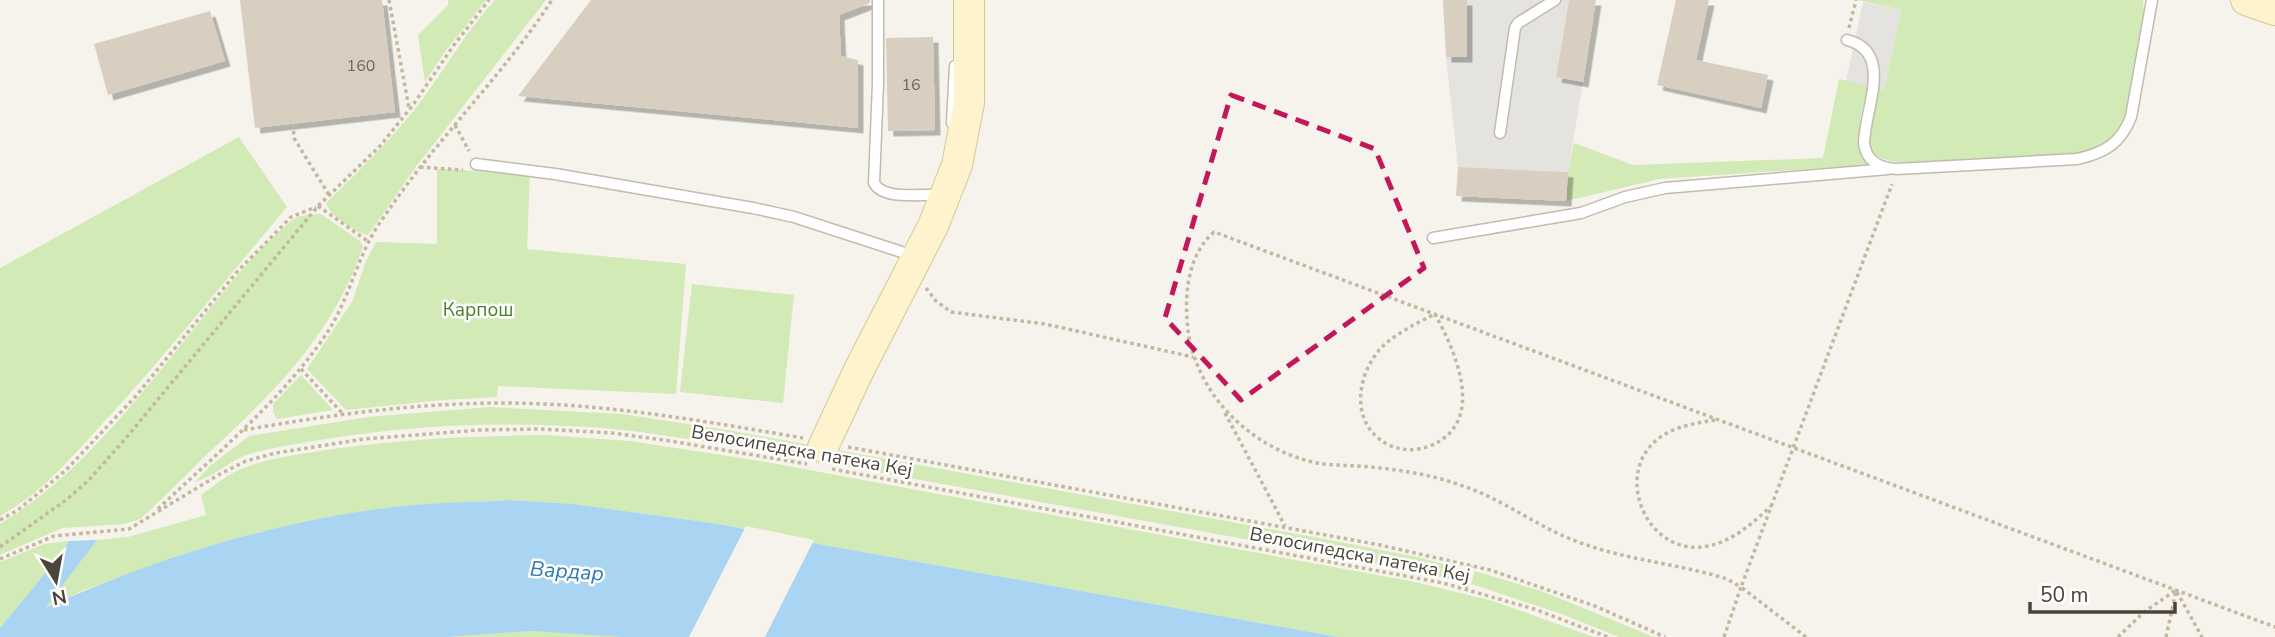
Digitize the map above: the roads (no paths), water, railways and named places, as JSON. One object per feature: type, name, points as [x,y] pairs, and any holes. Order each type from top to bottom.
[{"type":"street","points":[[823,456],[859,370],[948,192],[966,131],[970,94],[970,0]]},
{"type":"street","points":[[2246,0],[2275,10]]},
{"type":"lane","points":[[878,0],[874,183],[877,190],[885,193],[936,195],[945,186],[951,143],[956,49]]},
{"type":"lane","points":[[1500,133],[1515,28],[1518,23],[1555,0]]},
{"type":"lane","points":[[1433,238],[1581,214],[1625,197],[1665,188],[2094,156],[2108,149],[2125,132],[2131,117],[2152,0]]},
{"type":"lane","points":[[1847,40],[1865,48],[1874,66],[1864,134],[1866,153],[1875,163],[1897,169]]},
{"type":"lane","points":[[476,164],[555,174],[763,210],[835,229],[911,268]]},
{"type":"water","name":"Вардар","points":[[511,500],[573,504],[719,524],[1338,637],[623,637],[533,631],[448,637],[0,637],[0,628],[69,541],[97,540],[45,608],[90,588],[183,554],[279,528],[376,509]]},
{"type":"park label","name":"Карпош","points":[[478,309]]}]
